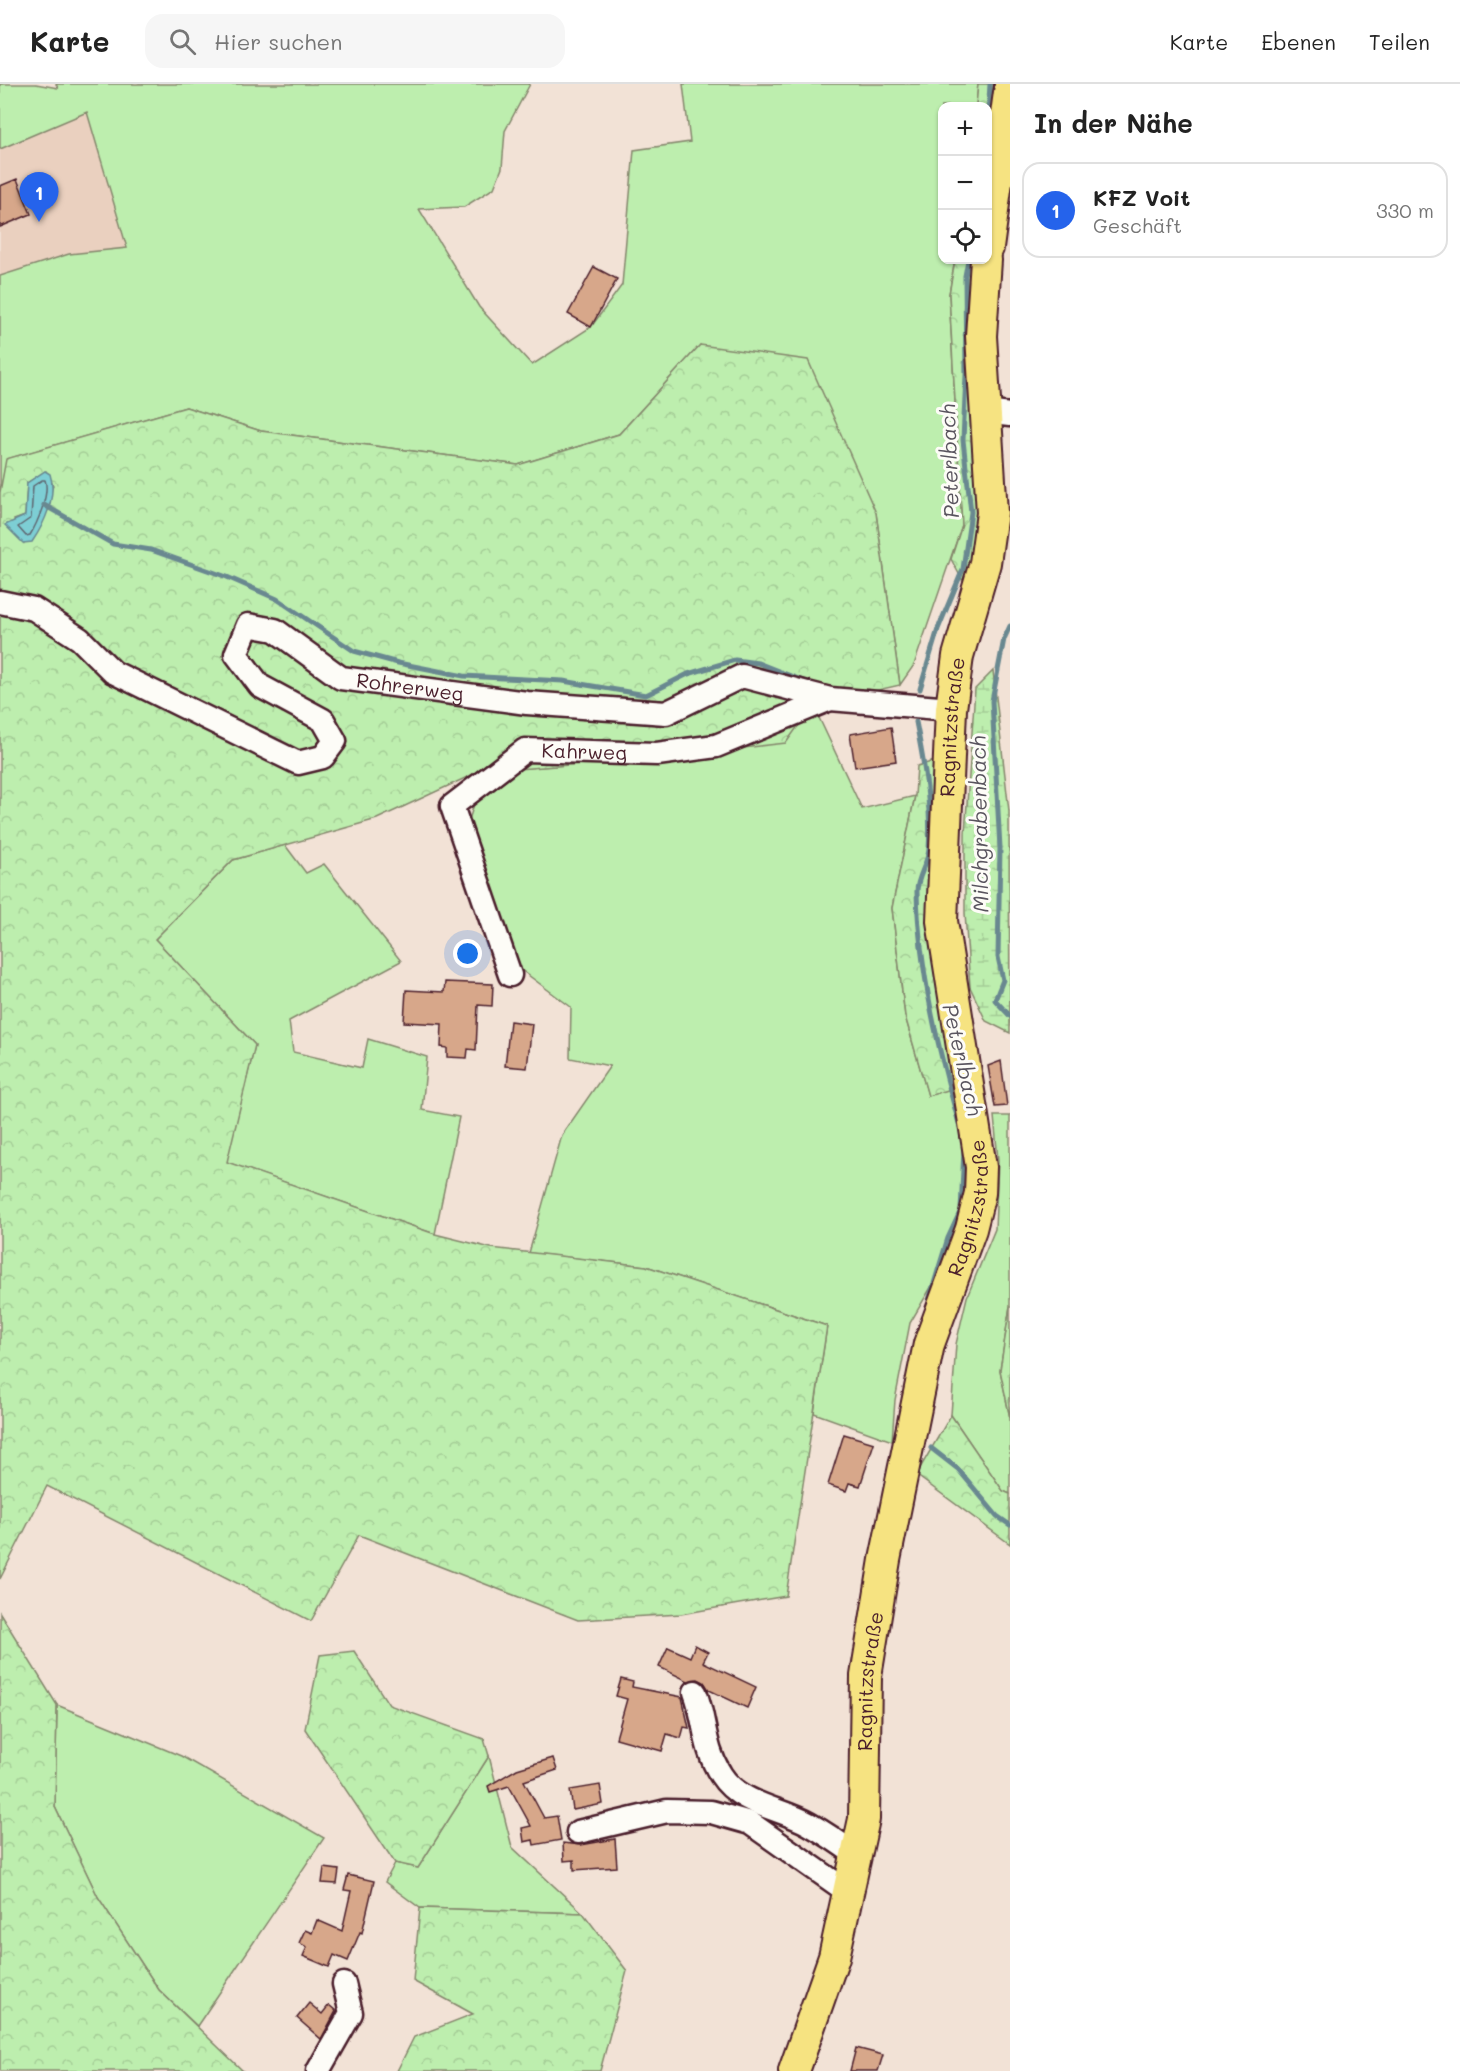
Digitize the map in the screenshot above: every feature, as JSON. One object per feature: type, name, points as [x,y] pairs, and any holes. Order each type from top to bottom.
[{"type":"main road","points":[[992,213],[1010,85]]},
{"type":"main road","name":"Ragnitzstraße","points":[[794,2071],[834,1957],[864,1819],[866,1676],[887,1550],[929,1344],[971,1229],[980,1193],[981,1167],[942,921],[951,710],[958,656],[985,563],[992,513],[997,414],[981,309],[986,264]]},
{"type":"lane","name":"Rohrerweg","points":[[0,602],[34,609],[80,639],[113,672],[298,763],[323,757],[335,741],[323,720],[260,686],[236,654],[248,625],[275,630],[341,678],[527,703],[666,713],[742,676],[830,699],[951,710]]},
{"type":"lane","name":"Kahrweg","points":[[510,975],[452,806],[525,750],[657,754],[716,746],[830,699]]},
{"type":"lane","points":[[695,1692],[700,1707],[704,1740],[722,1777],[746,1797],[808,1823],[856,1854]]},
{"type":"lane","points":[[578,1832],[667,1811],[711,1812],[750,1823],[848,1892]]},
{"type":"lane","points":[[318,2071],[351,2013],[344,1984]]},
{"type":"shaded area","points":[[87,112],[127,249],[69,254],[0,276],[0,149]]},
{"type":"green space","points":[[0,84],[36,84],[58,88],[56,84],[530,84],[505,131],[502,168],[494,188],[464,207],[419,209],[479,307],[532,365],[591,327],[622,285],[634,150],[690,142],[683,84],[978,84],[976,102],[938,102],[938,264],[954,264],[949,294],[962,525],[914,665],[900,685],[876,513],[700,345],[619,434],[518,465],[261,431],[186,407],[7,459],[0,492],[0,276],[69,254],[127,248],[87,112],[0,149]]},
{"type":"green space","points":[[978,84],[997,84],[992,134],[992,102],[976,102]]},
{"type":"green space","points":[[954,264],[976,264],[980,506],[966,587],[951,559],[962,525],[949,294]]},
{"type":"green space","points":[[700,345],[808,360],[876,513],[900,685],[813,705],[786,743],[647,759],[478,772],[377,819],[233,860],[155,939],[255,1045],[227,1162],[435,1234],[491,1248],[646,1266],[827,1326],[786,1596],[681,1614],[578,1620],[359,1535],[311,1621],[47,1486],[0,1579],[0,492],[6,459],[186,407],[261,431],[518,465],[619,434]],"holes":[[[46,471],[53,485],[50,497],[24,543],[14,520],[25,516],[27,483]]]},
{"type":"green space","points":[[993,671],[1009,811],[1010,1033],[986,1021],[970,987],[965,913],[965,833],[975,689]]},
{"type":"green space","points":[[813,705],[862,809],[915,796],[892,908],[905,1016],[928,1095],[958,1087],[972,1193],[960,1238],[910,1323],[895,1400],[892,1441],[814,1413],[827,1326],[646,1266],[529,1253],[562,1135],[610,1066],[570,1058],[571,1007],[516,966],[468,823],[477,795],[511,769],[648,759]]},
{"type":"green space","points":[[935,761],[958,1087],[928,1096],[905,1016],[892,908],[915,796],[917,766]]},
{"type":"green space","points":[[285,845],[306,873],[324,864],[401,961],[289,1021],[293,1052],[362,1068],[368,1039],[427,1057],[422,1110],[459,1117],[435,1234],[226,1162],[255,1045],[155,939],[233,860]]},
{"type":"green space","points":[[994,1116],[1010,1116],[1010,1306],[1000,1370],[1010,1418],[1010,1494],[1003,1491],[951,1415],[956,1344],[967,1297],[995,1229],[998,1160]]},
{"type":"green space","points":[[1010,1306],[1010,1418],[1000,1370]]},
{"type":"green space","points":[[951,1415],[1003,1491],[1010,1494],[1010,1544],[916,1475]]},
{"type":"green space","points":[[0,1613],[57,1705],[55,1807],[98,1897],[159,1990],[243,2071],[0,2071]]},
{"type":"green space","points":[[354,1651],[389,1705],[484,1739],[489,1756],[418,1868],[395,1863],[305,1729],[320,1655]]},
{"type":"green space","points":[[57,1705],[181,1756],[324,1838],[197,2026],[159,1990],[98,1897],[55,1807]]},
{"type":"green space","points":[[489,1756],[512,1847],[583,1913],[420,1908],[385,1882],[395,1863],[418,1868]]},
{"type":"green space","points":[[420,1908],[583,1913],[627,1971],[600,2071],[397,2071],[414,2037],[473,2014],[413,1981]]},
{"type":"water","points":[[45,471],[50,474],[52,482],[51,500],[32,542],[23,543],[5,525],[25,516],[27,483]]},
{"type":"building","points":[[17,179],[31,214],[0,227],[0,186]]},
{"type":"building","points":[[594,267],[617,279],[591,327],[568,314]]},
{"type":"building","points":[[891,727],[896,761],[855,767],[850,734]]},
{"type":"building","points":[[445,982],[493,984],[492,1006],[478,1005],[476,1050],[468,1049],[467,1058],[447,1057],[447,1048],[441,1047],[442,1024],[404,1022],[406,990],[444,992]]},
{"type":"building","points":[[510,1021],[532,1024],[527,1068],[505,1066]]},
{"type":"building","points":[[1001,1061],[1007,1106],[995,1107],[988,1066]]},
{"type":"building","points":[[844,1434],[874,1443],[860,1486],[849,1483],[846,1491],[828,1485]]},
{"type":"building","points":[[695,1645],[708,1652],[703,1662],[756,1687],[747,1708],[709,1690],[704,1682],[698,1679],[688,1681],[659,1667],[668,1647],[690,1657]]},
{"type":"building","points":[[621,1679],[633,1682],[632,1687],[682,1697],[689,1728],[684,1727],[681,1738],[667,1734],[662,1751],[616,1738],[627,1699],[616,1696]]},
{"type":"building","points":[[553,1758],[557,1770],[524,1781],[544,1818],[557,1816],[561,1840],[534,1845],[533,1840],[524,1842],[522,1828],[531,1826],[509,1786],[490,1792],[488,1786],[517,1769]]},
{"type":"building","points":[[600,1785],[603,1804],[573,1810],[570,1790]]},
{"type":"building","points":[[615,1839],[617,1867],[574,1870],[574,1860],[564,1861],[563,1843],[581,1845]]},
{"type":"building","points":[[324,1868],[339,1870],[337,1884],[322,1883]]},
{"type":"building","points":[[348,1875],[374,1881],[362,1933],[360,1932],[348,1961],[334,1955],[329,1967],[303,1956],[307,1947],[299,1943],[305,1930],[312,1933],[317,1920],[342,1931],[351,1891],[344,1890]]},
{"type":"building","points":[[309,2003],[322,2014],[329,2005],[336,2011],[321,2039],[297,2018]]},
{"type":"building","points":[[856,2048],[883,2055],[878,2071],[850,2071]]},
{"type":"waterway","name":"Peterlbach","points":[[989,102],[990,84]]},
{"type":"waterway","name":"Peterlbach","points":[[920,689],[938,629],[963,569],[971,512],[963,440],[966,375],[965,276],[967,264]]},
{"type":"waterway","points":[[44,505],[113,544],[151,550],[227,577],[277,599],[354,651],[398,663],[464,676],[563,681],[646,695],[688,674],[735,660],[758,663],[811,684]]},
{"type":"waterway","name":"Milchgrabenbach","points":[[1010,626],[1004,639],[992,701],[1000,848],[998,957],[1003,980],[995,1000],[1010,1016]]},
{"type":"waterway","name":"Peterlbach","points":[[916,722],[924,769],[930,833],[928,855],[917,887],[922,952],[931,1011],[960,1127]]},
{"type":"waterway","name":"Peterlbach","points":[[929,1300],[948,1238],[961,1210],[964,1150]]},
{"type":"waterway","name":"Peterlbach","points":[[931,1448],[958,1469],[997,1516],[1010,1525]]},
{"type":"place","name":"KFZ Voit","points":[[39,222]]}]
